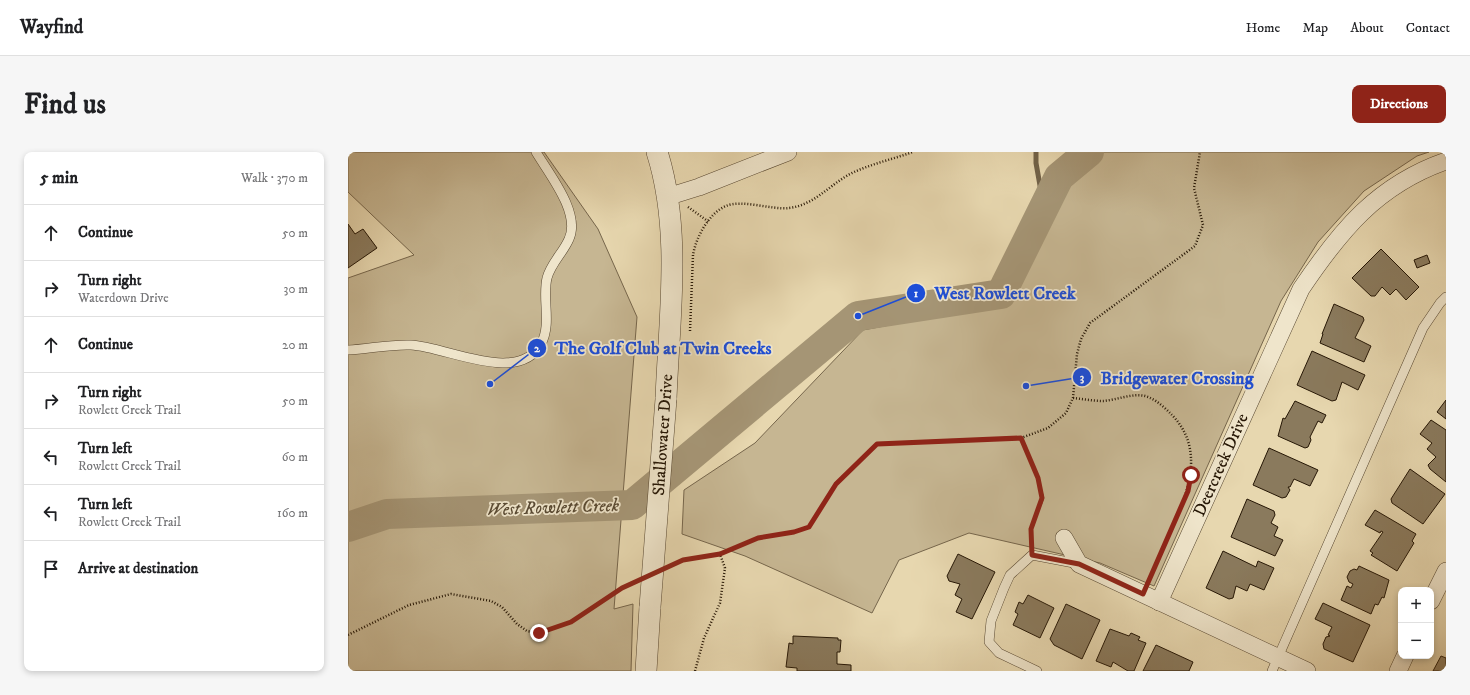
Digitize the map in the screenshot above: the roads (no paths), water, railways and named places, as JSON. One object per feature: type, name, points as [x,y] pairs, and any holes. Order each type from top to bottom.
[{"type":"street","name":"Shallowater Drive","points":[[646,671],[666,399],[672,249],[672,196],[657,152]]},
{"type":"street","points":[[672,196],[788,152]]},
{"type":"street","name":"Deercreek Drive","points":[[1159,602],[1301,289],[1326,251],[1348,226],[1383,193],[1427,169],[1446,161]]},
{"type":"street","points":[[1064,538],[1079,564],[1159,602],[1275,664],[1307,671]]},
{"type":"street","points":[[1434,595],[1446,571]]},
{"type":"street","points":[[1398,671],[1404,659]]},
{"type":"lane","points":[[348,350],[412,345],[445,351],[486,362],[506,364],[526,359],[538,348],[546,326],[545,289],[547,277],[550,269],[570,238],[573,229],[573,221],[566,201],[536,152]]},
{"type":"lane","points":[[1275,664],[1423,328],[1440,303],[1446,297]]},
{"type":"lane","points":[[1037,671],[999,653],[990,642],[991,621],[1010,574],[1032,555],[1079,564]]},
{"type":"waterway","points":[[1036,152],[1036,163],[1044,208]]},
{"type":"waterway","name":"West Rowlett Creek","points":[[348,527],[387,514],[632,505],[858,316],[1001,294],[1059,177],[1089,152]]},
{"type":"place","name":"West Rowlett Creek","points":[[858,316]]},
{"type":"place","name":"The Golf Club at Twin Creeks","points":[[490,384]]},
{"type":"place","name":"Bridgewater Crossing","points":[[1026,386]]}]
